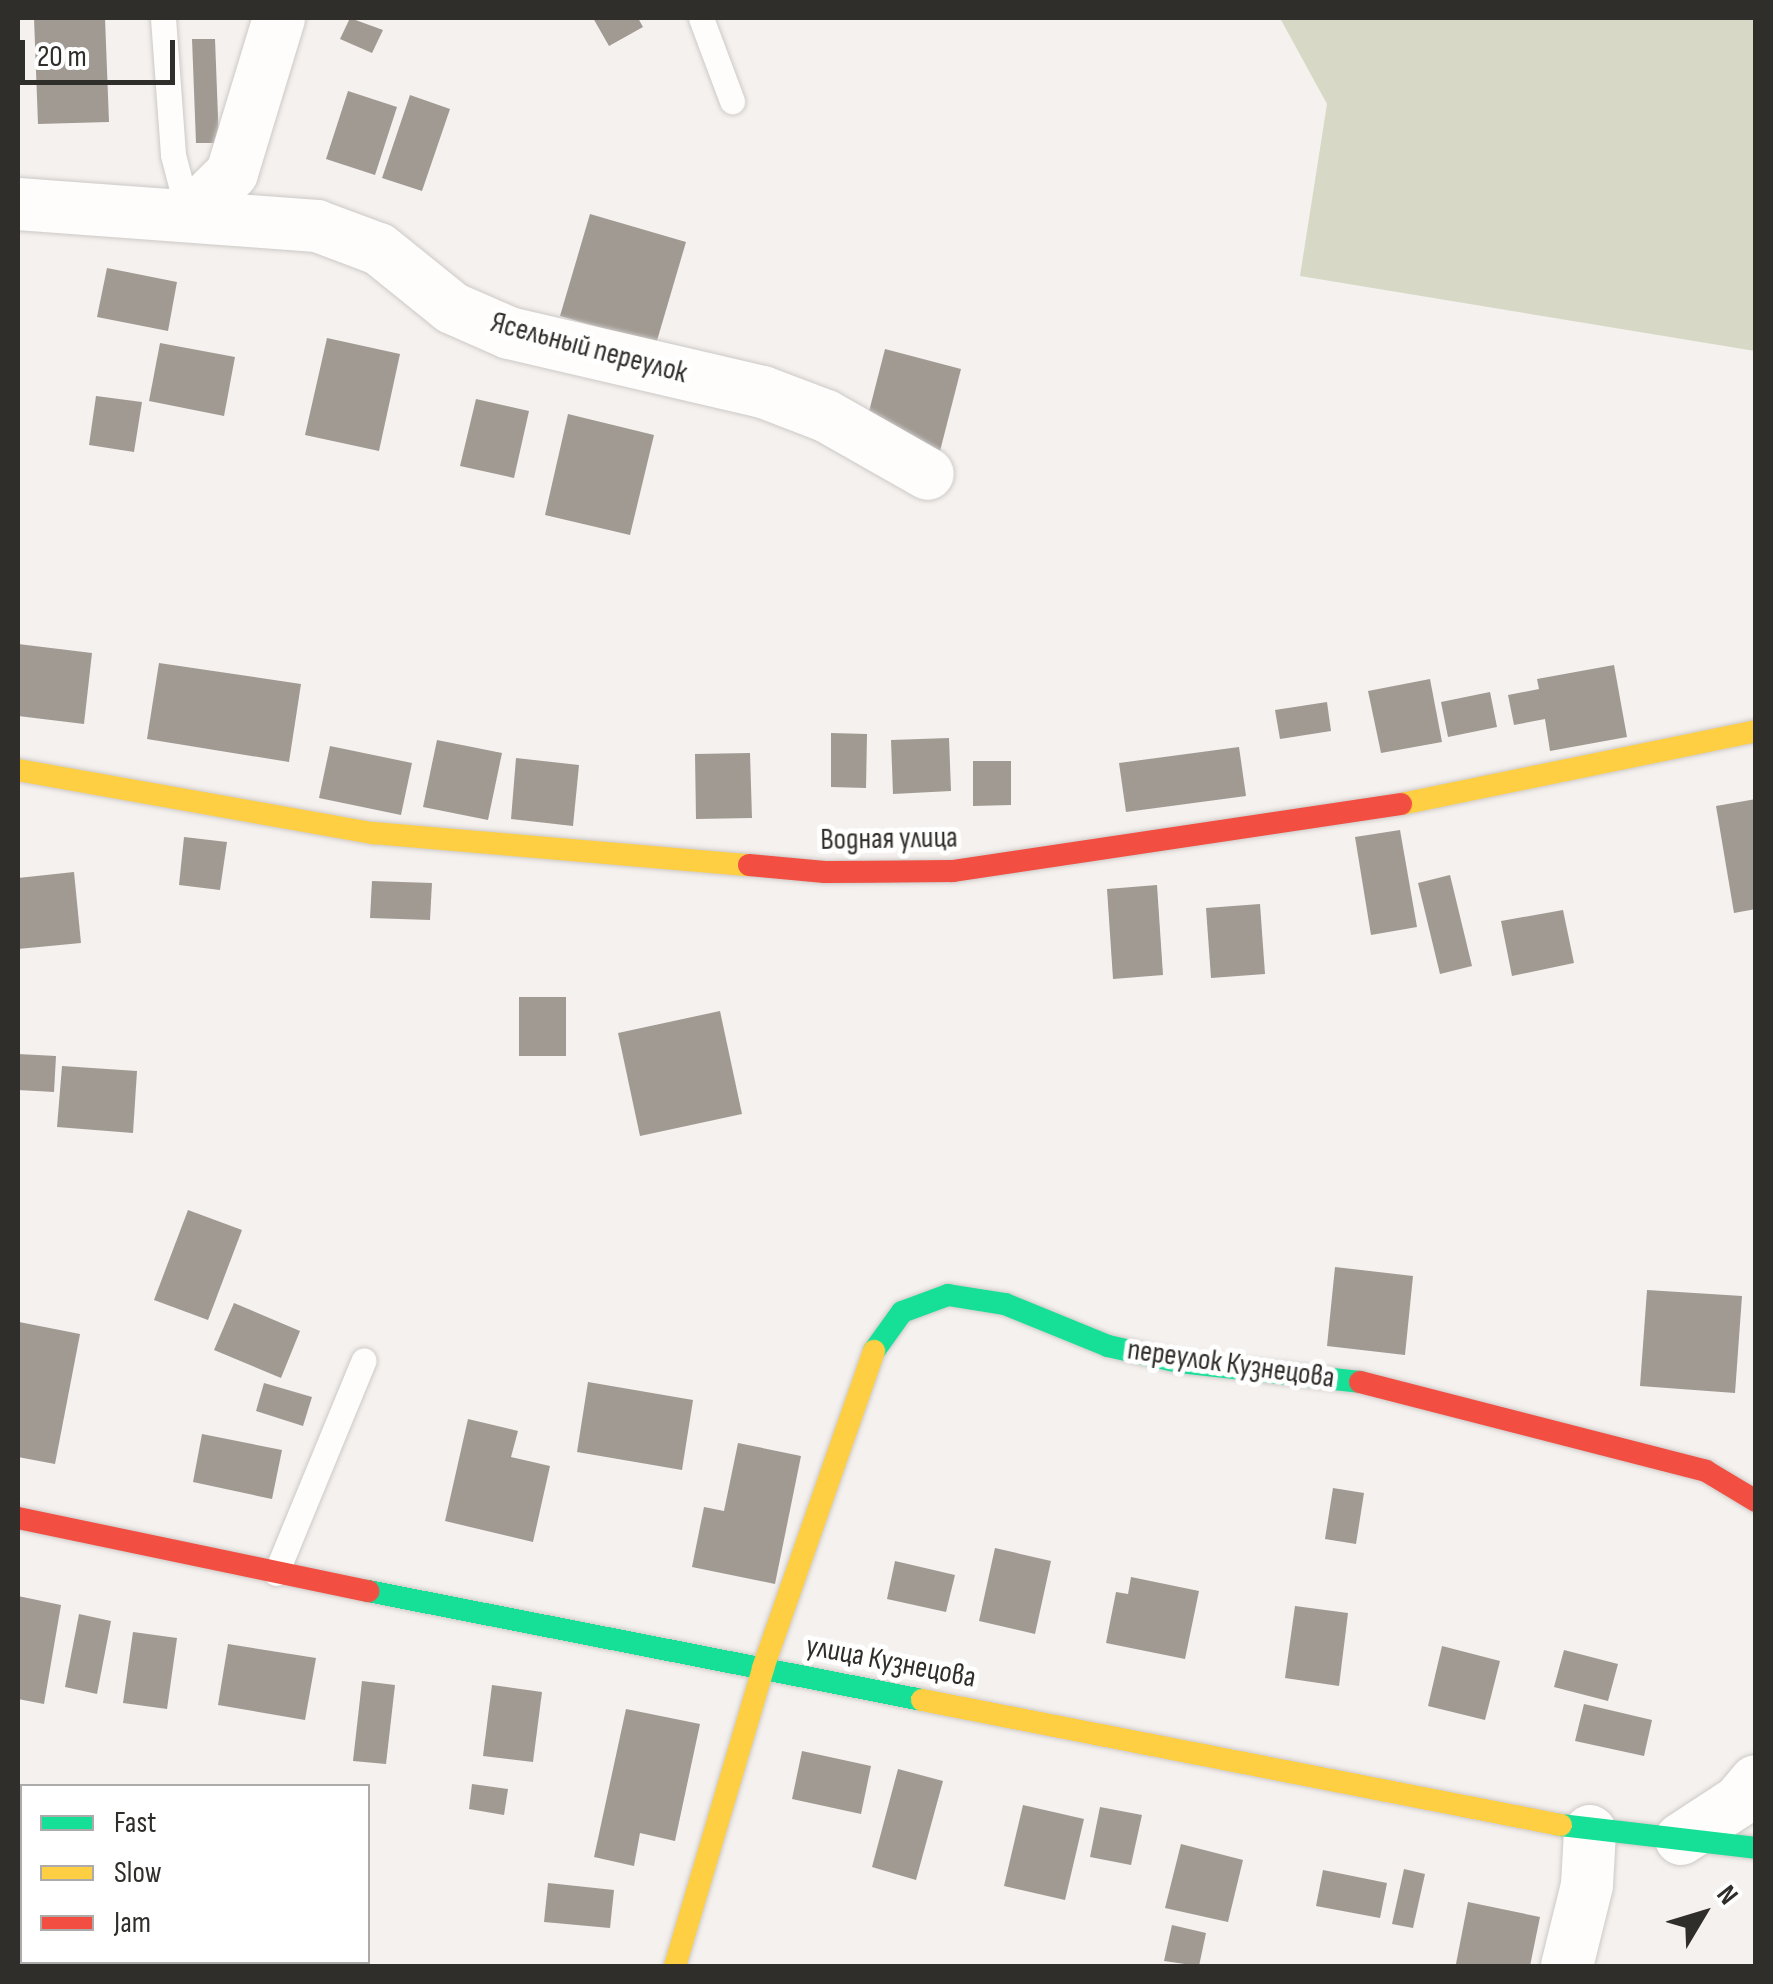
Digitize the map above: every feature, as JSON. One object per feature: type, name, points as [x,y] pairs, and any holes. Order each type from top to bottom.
[{"type":"street","points":[[189,216],[232,174],[279,18]]},
{"type":"street","name":"Ясельный переулок","points":[[18,204],[317,226],[378,249],[452,308],[509,334],[763,392],[826,416],[928,474]]},
{"type":"street","name":"Водная улица","points":[[18,770],[373,833],[825,872],[953,871],[1436,799],[1756,731]]},
{"type":"street","name":"переулок Кузнецова","points":[[675,1966],[763,1668],[870,1359],[902,1312],[948,1295],[1006,1304],[1108,1346],[1179,1362],[1316,1374],[1405,1392],[1706,1471],[1756,1501]]},
{"type":"street","name":"улица Кузнецова","points":[[18,1518],[276,1573],[1590,1831],[1756,1848]]},
{"type":"street","points":[[1681,1839],[1739,1801],[1756,1781]]},
{"type":"street","points":[[1568,1966],[1587,1884],[1590,1831]]},
{"type":"lane","points":[[162,18],[173,155],[189,216]]},
{"type":"lane","points":[[700,18],[732,101]]},
{"type":"lane","points":[[276,1573],[364,1360]]},
{"type":"green space","points":[[1280,18],[1755,18],[1755,351],[1300,276],[1327,104]]},
{"type":"building","points":[[34,18],[105,18],[109,122],[38,124]]},
{"type":"building","points":[[350,18],[383,30],[372,53],[340,39]]},
{"type":"building","points":[[593,18],[638,18],[643,27],[609,46]]},
{"type":"building","points":[[192,39],[215,39],[219,143],[196,143]]},
{"type":"building","points":[[348,91],[397,107],[375,175],[326,159]]},
{"type":"building","points":[[410,95],[450,109],[422,191],[382,178]]},
{"type":"building","points":[[590,214],[686,242],[656,344],[560,316]]},
{"type":"building","points":[[107,268],[177,282],[168,331],[97,317]]},
{"type":"building","points":[[327,338],[400,354],[379,451],[305,435]]},
{"type":"building","points":[[160,343],[235,357],[224,416],[149,401]]},
{"type":"building","points":[[885,349],[961,369],[939,455],[863,435]]},
{"type":"building","points":[[96,396],[142,402],[134,452],[89,445]]},
{"type":"building","points":[[476,399],[529,411],[514,478],[460,466]]},
{"type":"building","points":[[568,414],[654,435],[630,535],[545,515]]},
{"type":"building","points":[[18,644],[92,653],[84,724],[18,716]]},
{"type":"building","points":[[159,663],[301,684],[289,762],[147,739]]},
{"type":"building","points":[[1614,665],[1627,737],[1550,751],[1545,719],[1514,725],[1508,695],[1539,689],[1537,679]]},
{"type":"building","points":[[1430,679],[1442,742],[1381,753],[1368,691]]},
{"type":"building","points":[[1490,692],[1497,727],[1448,737],[1441,702]]},
{"type":"building","points":[[1327,702],[1331,731],[1280,739],[1275,710]]},
{"type":"building","points":[[831,733],[867,734],[866,788],[831,787]]},
{"type":"building","points":[[949,738],[951,791],[893,794],[891,740]]},
{"type":"building","points":[[437,740],[502,753],[488,820],[423,807]]},
{"type":"building","points":[[330,746],[412,763],[401,815],[319,798]]},
{"type":"building","points":[[1239,747],[1246,796],[1126,812],[1119,763]]},
{"type":"building","points":[[750,753],[752,818],[696,819],[695,754]]},
{"type":"building","points":[[516,758],[579,765],[573,826],[511,819]]},
{"type":"building","points":[[973,761],[1011,761],[1011,805],[973,806]]},
{"type":"building","points":[[1756,799],[1756,909],[1734,913],[1716,806]]},
{"type":"building","points":[[1400,830],[1417,927],[1371,935],[1355,837]]},
{"type":"building","points":[[184,837],[227,842],[220,890],[179,885]]},
{"type":"building","points":[[74,872],[81,943],[18,949],[18,878]]},
{"type":"building","points":[[1450,875],[1472,966],[1440,974],[1418,883]]},
{"type":"building","points":[[372,881],[432,883],[430,920],[370,918]]},
{"type":"building","points":[[1157,885],[1163,975],[1113,979],[1107,889]]},
{"type":"building","points":[[1260,904],[1265,974],[1211,978],[1206,908]]},
{"type":"building","points":[[1563,910],[1574,963],[1512,976],[1501,921]]},
{"type":"building","points":[[519,997],[566,997],[566,1056],[519,1056]]},
{"type":"building","points":[[720,1011],[742,1114],[640,1136],[618,1033]]},
{"type":"building","points":[[18,1054],[56,1056],[54,1092],[18,1090]]},
{"type":"building","points":[[62,1066],[137,1071],[133,1133],[57,1127]]},
{"type":"building","points":[[188,1210],[242,1230],[208,1320],[154,1300]]},
{"type":"building","points":[[1335,1267],[1413,1276],[1405,1355],[1327,1346]]},
{"type":"building","points":[[1647,1290],[1742,1296],[1735,1393],[1640,1386]]},
{"type":"building","points":[[234,1303],[300,1331],[281,1378],[214,1350]]},
{"type":"building","points":[[19,1322],[80,1334],[55,1464],[18,1457]]},
{"type":"building","points":[[588,1382],[693,1400],[682,1470],[577,1452]]},
{"type":"building","points":[[264,1383],[312,1397],[303,1426],[256,1411]]},
{"type":"building","points":[[468,1419],[518,1431],[511,1457],[550,1466],[533,1542],[445,1521]]},
{"type":"building","points":[[202,1434],[282,1450],[272,1499],[193,1482]]},
{"type":"building","points":[[738,1443],[801,1456],[775,1584],[692,1567],[704,1507],[724,1511]]},
{"type":"building","points":[[1333,1488],[1364,1493],[1356,1544],[1325,1539]]},
{"type":"building","points":[[995,1548],[1051,1561],[1035,1634],[979,1621]]},
{"type":"building","points":[[895,1561],[955,1575],[946,1612],[887,1599]]},
{"type":"building","points":[[1131,1577],[1199,1591],[1185,1659],[1106,1643],[1116,1592],[1128,1594]]},
{"type":"building","points":[[18,1596],[61,1605],[44,1704],[18,1699]]},
{"type":"building","points":[[1295,1606],[1348,1613],[1339,1686],[1285,1678]]},
{"type":"building","points":[[79,1614],[111,1621],[97,1694],[65,1687]]},
{"type":"building","points":[[133,1632],[177,1638],[167,1709],[123,1703]]},
{"type":"building","points":[[228,1644],[316,1658],[305,1720],[218,1705]]},
{"type":"building","points":[[1442,1646],[1500,1661],[1485,1720],[1428,1706]]},
{"type":"building","points":[[1564,1650],[1618,1664],[1608,1701],[1554,1687]]},
{"type":"building","points":[[362,1681],[395,1685],[386,1764],[353,1761]]},
{"type":"building","points":[[492,1685],[542,1692],[533,1762],[483,1756]]},
{"type":"building","points":[[1584,1704],[1652,1720],[1644,1756],[1575,1741]]},
{"type":"building","points":[[626,1709],[700,1724],[675,1841],[640,1833],[634,1866],[594,1857]]},
{"type":"building","points":[[802,1751],[871,1766],[861,1814],[792,1799]]},
{"type":"building","points":[[898,1769],[943,1781],[916,1880],[872,1867]]},
{"type":"building","points":[[472,1784],[508,1789],[504,1815],[469,1809]]},
{"type":"building","points":[[1023,1805],[1084,1819],[1065,1900],[1004,1886]]},
{"type":"building","points":[[1100,1807],[1142,1815],[1131,1865],[1090,1857]]},
{"type":"building","points":[[18,1840],[20,1840],[20,1895]]},
{"type":"building","points":[[1181,1844],[1243,1860],[1228,1922],[1165,1908]]},
{"type":"building","points":[[1404,1869],[1425,1874],[1413,1928],[1392,1924]]},
{"type":"building","points":[[1323,1870],[1387,1883],[1380,1918],[1316,1906]]},
{"type":"building","points":[[548,1883],[614,1890],[610,1928],[544,1922]]},
{"type":"building","points":[[1468,1902],[1540,1917],[1530,1966],[1456,1964]]},
{"type":"building","points":[[1172,1925],[1206,1933],[1199,1966],[1164,1961]]},
{"type":"traffic: fast","points":[[874,1351],[902,1312],[948,1295],[1005,1304],[1108,1346],[1179,1362],[1360,1382]]},
{"type":"traffic: fast","points":[[368,1591],[922,1700]]},
{"type":"traffic: fast","points":[[1561,1825],[1756,1848]]},
{"type":"traffic: slow","points":[[1401,804],[1756,731]]},
{"type":"traffic: slow","points":[[18,770],[373,833],[749,865]]},
{"type":"traffic: slow","points":[[675,1966],[763,1668],[874,1351]]},
{"type":"traffic: slow","points":[[922,1700],[1561,1825]]},
{"type":"traffic: jam","points":[[749,865],[825,872],[953,871],[1401,804]]},
{"type":"traffic: jam","points":[[1360,1382],[1706,1471],[1756,1501]]},
{"type":"traffic: jam","points":[[18,1518],[368,1591]]}]
